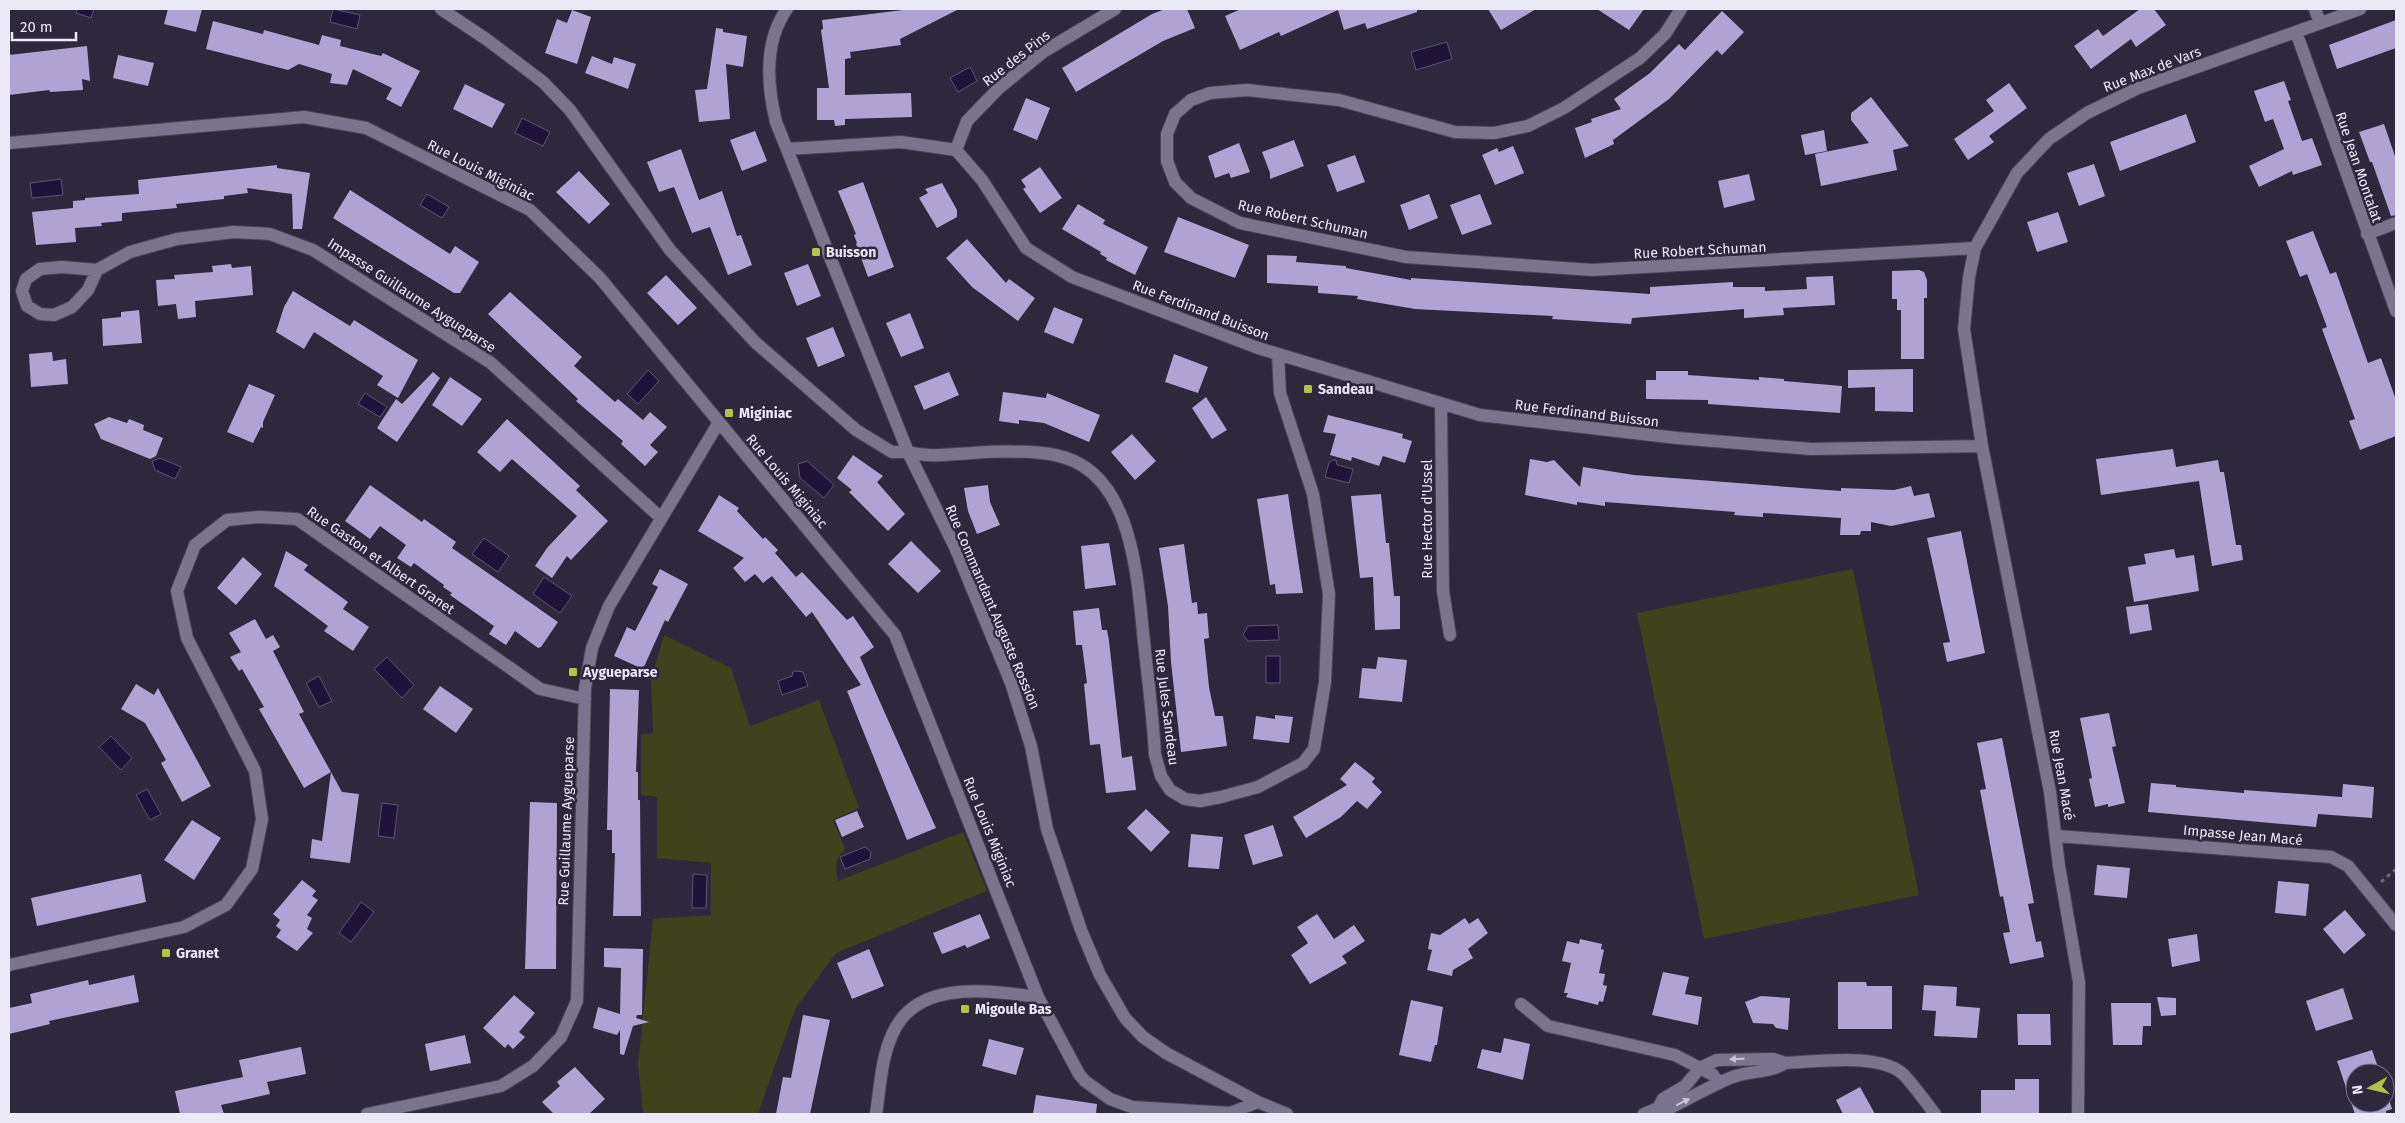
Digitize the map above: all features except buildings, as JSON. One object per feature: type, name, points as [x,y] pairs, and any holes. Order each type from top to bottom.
[{"type":"street","points":[[440,9],[486,39],[543,82],[570,110],[670,250],[755,342],[856,430],[892,452],[908,452],[776,122],[771,101],[769,77],[773,37],[787,9]]},
{"type":"street","name":"Rue des Pins","points":[[956,150],[967,121],[999,88],[1044,52],[1115,9]]},
{"type":"street","name":"Rue Robert Schuman","points":[[1681,9],[1666,34],[1640,58],[1564,108],[1528,126],[1494,133],[1456,132],[1339,100],[1247,90],[1210,93],[1191,100],[1175,114],[1167,134],[1166,161],[1175,182],[1191,198],[1240,223],[1406,257],[1592,270],[1975,248]]},
{"type":"street","points":[[2315,9],[2322,23]]},
{"type":"street","name":"Rue Max de Vars","points":[[1982,446],[1964,329],[1969,277],[1975,248],[2004,192],[2017,174],[2048,139],[2087,113],[2138,88],[2360,9]]},
{"type":"street","name":"Rue Jean Montalat","points":[[2296,32],[2396,311]]},
{"type":"street","name":"Rue Louis Miginiac","points":[[9,144],[304,117],[366,128],[530,210],[600,278],[894,635],[1038,997],[1079,1074],[1095,1089],[1122,1105],[1146,1109],[1230,1113],[1258,1102]]},
{"type":"street","points":[[787,149],[901,142],[956,150]]},
{"type":"street","name":"Rue Ferdinand Buisson","points":[[956,150],[982,180],[1026,248],[1072,277],[1278,354],[1480,415],[1677,438],[1810,449],[1982,446]]},
{"type":"street","points":[[2367,234],[2396,224]]},
{"type":"street","name":"Impasse Guillaume Aygueparse","points":[[97,270],[130,252],[176,239],[234,232],[270,234],[313,250],[491,363],[662,518]]},
{"type":"street","points":[[40,269],[97,270],[88,290],[72,308],[54,315],[40,314],[27,306],[22,291],[26,279],[40,269]]},
{"type":"street","name":"Rue Jules Sandeau","points":[[908,452],[926,456],[1021,451],[1054,455],[1070,458],[1090,471],[1106,486],[1128,534],[1136,566],[1155,755],[1161,776],[1170,790],[1185,799],[1200,801],[1221,798],[1258,787],[1302,763],[1314,749],[1320,722],[1325,682],[1329,594],[1313,494],[1280,393],[1278,354]]},
{"type":"street","name":"Rue Hector d'Ussel","points":[[1441,403],[1442,591],[1450,635]]},
{"type":"street","name":"Rue Guillaume Aygueparse","points":[[367,1114],[501,1086],[533,1066],[561,1037],[576,1001],[585,699],[592,648],[609,606],[719,422]]},
{"type":"street","name":"Rue Jean Macé","points":[[1982,446],[2057,836],[2059,866],[2079,982],[2078,1114]]},
{"type":"street","name":"Rue Commandant Auguste Rossion","points":[[908,452],[954,547],[1011,683],[1031,746],[1047,830],[1081,930],[1100,976],[1125,1018],[1143,1037],[1166,1053],[1258,1102],[1287,1114]]},
{"type":"street","name":"Rue Gaston et Albert Granet","points":[[9,965],[184,927],[226,905],[252,869],[262,819],[255,771],[187,638],[178,591],[195,545],[227,520],[259,517],[297,519],[540,689],[585,699]]},
{"type":"street","name":"Impasse Jean Macé","points":[[2057,836],[2332,858],[2348,866],[2396,925]]},
{"type":"street","points":[[876,1114],[887,1048],[897,1024],[913,1007],[934,997],[980,990],[1038,997]]},
{"type":"street","points":[[1521,1004],[1548,1026],[1675,1055],[1713,1075],[1719,1083]]},
{"type":"street","points":[[1658,1108],[1664,1099],[1685,1086],[1700,1068],[1717,1060],[1737,1058],[1774,1059],[1785,1063],[1874,1061],[1889,1064],[1903,1074],[1935,1114]]},
{"type":"street","points":[[1644,1114],[1658,1108],[1668,1109],[1719,1083],[1742,1074],[1774,1070],[1785,1063]]},
{"type":"green space","points":[[1853,569],[1919,895],[1704,939],[1637,613]]},
{"type":"green space","points":[[664,635],[731,668],[750,726],[819,700],[859,808],[833,820],[845,849],[839,856],[837,864],[836,873],[838,881],[963,832],[987,891],[836,953],[795,1009],[758,1114],[643,1114],[638,1064],[653,919],[711,915],[711,863],[657,858],[657,797],[641,795],[641,735],[653,733],[651,679]]},
{"type":"shaded area","points":[[77,9],[94,9],[91,18],[76,13]]},
{"type":"shaded area","points":[[333,9],[360,15],[357,29],[330,22]]},
{"type":"shaded area","points":[[1447,42],[1452,59],[1416,70],[1411,52]]},
{"type":"shaded area","points":[[970,67],[977,81],[958,92],[950,78]]},
{"type":"shaded area","points":[[522,118],[550,132],[543,146],[515,133]]},
{"type":"shaded area","points":[[61,179],[63,195],[32,198],[30,183]]},
{"type":"shaded area","points":[[427,194],[449,207],[442,218],[420,205]]},
{"type":"shaded area","points":[[648,370],[659,381],[638,404],[627,394]]},
{"type":"shaded area","points":[[365,393],[387,407],[380,417],[358,404]]},
{"type":"shaded area","points":[[160,458],[181,467],[175,479],[155,470],[152,461]]},
{"type":"shaded area","points":[[1336,460],[1337,465],[1353,469],[1349,483],[1325,477],[1329,463]]},
{"type":"shaded area","points":[[807,461],[834,485],[824,498],[800,478],[798,464]]},
{"type":"shaded area","points":[[484,538],[509,556],[498,572],[472,554]]},
{"type":"shaded area","points":[[544,577],[572,596],[560,613],[533,594]]},
{"type":"shaded area","points":[[1278,625],[1279,640],[1248,641],[1243,635],[1248,626]]},
{"type":"shaded area","points":[[1266,656],[1280,656],[1280,683],[1266,683]]},
{"type":"shaded area","points":[[387,657],[414,685],[402,698],[374,669]]},
{"type":"shaded area","points":[[793,672],[803,672],[808,686],[782,695],[778,681],[792,676]]},
{"type":"shaded area","points":[[319,676],[332,701],[319,707],[306,683]]},
{"type":"shaded area","points":[[111,736],[132,758],[121,770],[99,747]]},
{"type":"shaded area","points":[[147,789],[161,814],[150,820],[136,795]]},
{"type":"shaded area","points":[[382,803],[398,805],[394,838],[378,836]]},
{"type":"shaded area","points":[[865,847],[871,852],[870,859],[845,869],[840,857]]},
{"type":"shaded area","points":[[693,874],[707,875],[706,908],[692,908]]},
{"type":"shaded area","points":[[361,902],[374,912],[351,942],[339,933]]},
{"type":"place","name":"Buisson","points":[[816,252]]},
{"type":"place","name":"Sandeau","points":[[1308,389]]},
{"type":"place","name":"Miginiac","points":[[729,413]]},
{"type":"place","name":"Aygueparse","points":[[573,672]]},
{"type":"place","name":"Granet","points":[[166,953]]},
{"type":"place","name":"Migoule Bas","points":[[965,1009]]}]
